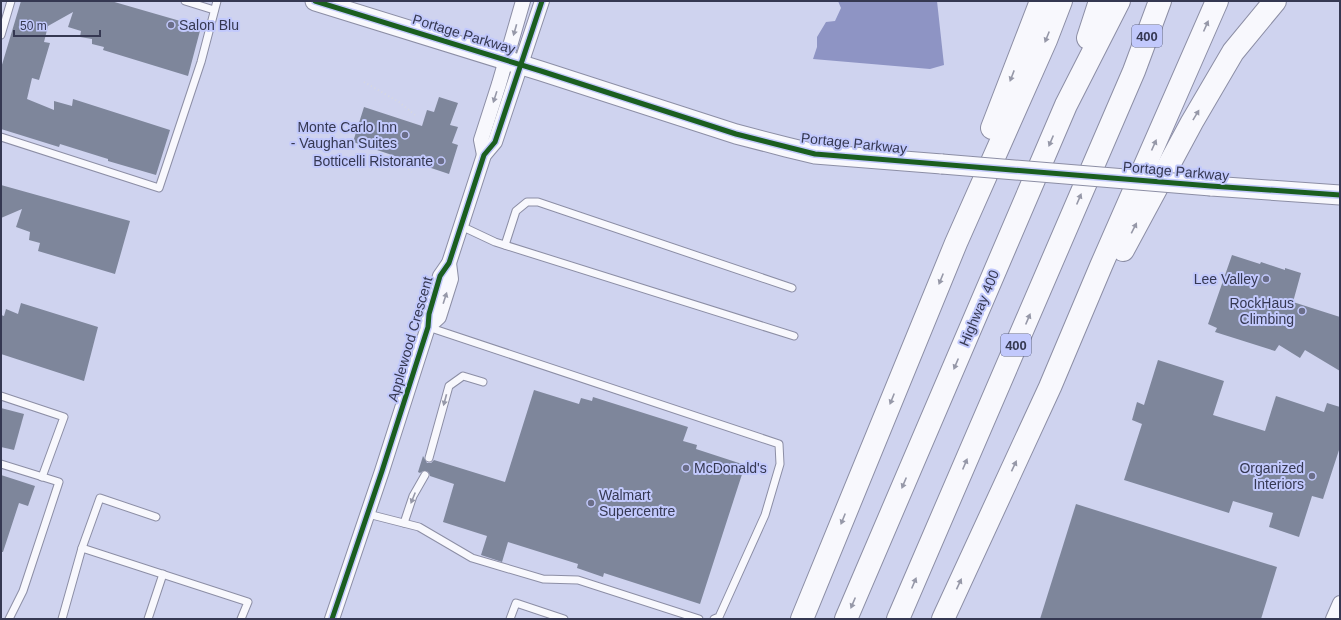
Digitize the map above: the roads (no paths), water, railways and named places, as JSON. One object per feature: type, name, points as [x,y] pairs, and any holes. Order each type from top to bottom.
[{"type":"highway","points":[[956,242],[989,136],[1041,1]]},
{"type":"highway","points":[[802,619],[956,242],[1046,40],[1061,1]]},
{"type":"highway","points":[[1066,105],[1100,1]]},
{"type":"highway","name":"Highway 400","points":[[846,619],[1066,105],[1119,1]]},
{"type":"highway","name":"400","points":[[898,619],[1134,71],[1160,1]]},
{"type":"highway","points":[[1134,71],[1172,1]]},
{"type":"highway","points":[[943,619],[1050,387],[1101,266],[1217,1]]},
{"type":"highway","points":[[1050,387],[1137,221],[1195,116],[1233,52],[1276,1]]},
{"type":"street","name":"Portage Parkway","points":[[315,1],[513,62],[736,134],[815,154],[1340,195]]},
{"type":"street","name":"Applewood Crescent","points":[[513,62],[523,1]]},
{"type":"street","name":"Applewood Crescent","points":[[332,619],[368,514],[428,327],[429,314],[440,276],[450,264],[484,156],[481,140],[513,62],[542,1]]},
{"type":"street","points":[[1333,619],[1340,603]]},
{"type":"lane","points":[[1,35],[11,1]]},
{"type":"lane","points":[[185,1],[214,10]]},
{"type":"lane","points":[[1,137],[159,188],[201,62],[217,1]]},
{"type":"lane","points":[[505,245],[516,211],[527,202],[538,202],[792,288]]},
{"type":"lane","points":[[461,226],[505,245],[794,336]]},
{"type":"lane","points":[[428,327],[780,444],[780,464],[765,515],[719,617],[714,619]]},
{"type":"lane","points":[[429,458],[449,386],[463,376],[484,382]]},
{"type":"lane","points":[[1,396],[64,417],[42,477]]},
{"type":"lane","points":[[1,464],[59,482],[23,591],[9,619]]},
{"type":"lane","points":[[404,523],[413,496],[425,475]]},
{"type":"lane","points":[[62,619],[82,548],[100,498],[156,517]]},
{"type":"lane","points":[[368,514],[419,527],[472,558],[543,579],[578,580],[699,619]]},
{"type":"lane","points":[[82,548],[248,602],[241,619]]},
{"type":"lane","points":[[148,619],[163,574]]},
{"type":"lane","points":[[510,619],[516,604],[564,619]]},
{"type":"water","points":[[838,1],[937,1],[944,65],[930,69],[813,59],[817,47],[817,37],[826,22],[835,21],[841,8]]},
{"type":"place","name":"Salon Blu","points":[[171,25]]},
{"type":"place","name":"Monte Carlo Inn - Vaughan Suites","points":[[405,135]]},
{"type":"place","name":"Botticelli Ristorante","points":[[441,161]]},
{"type":"place","name":"Lee Valley","points":[[1266,279]]},
{"type":"place","name":"RockHaus Climbing","points":[[1302,311]]},
{"type":"place","name":"McDonald's","points":[[686,468]]},
{"type":"place","name":"Organized Interiors","points":[[1312,476]]},
{"type":"place","name":"Walmart Supercentre","points":[[591,503]]}]
